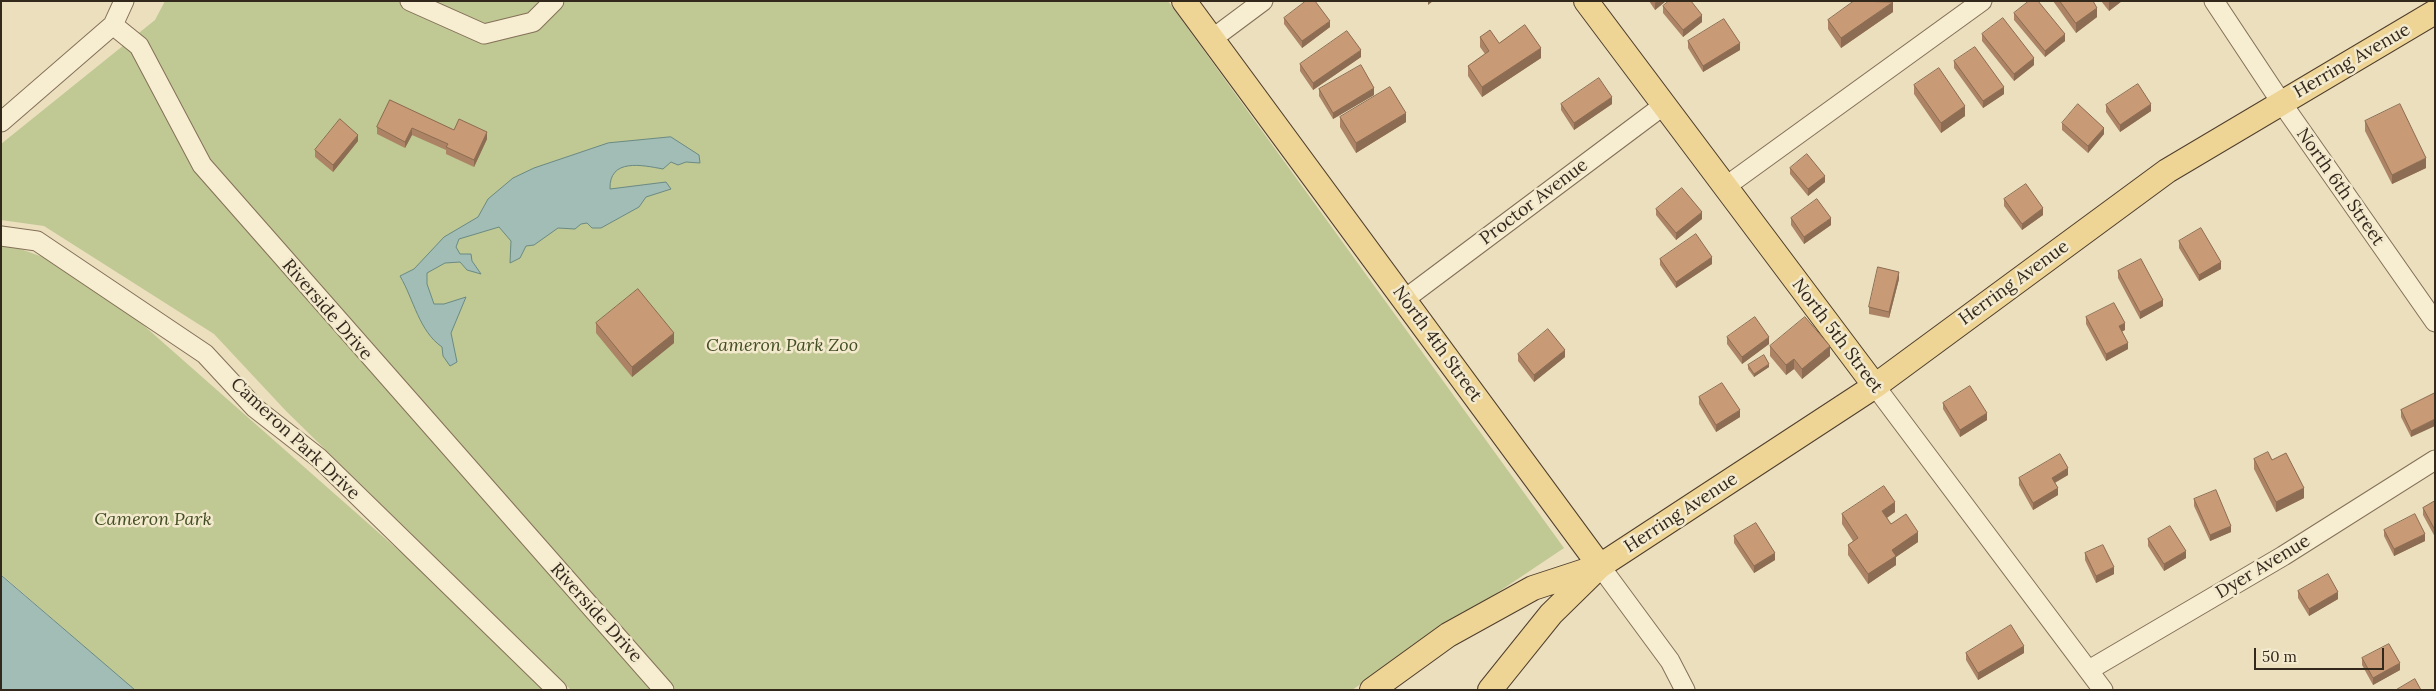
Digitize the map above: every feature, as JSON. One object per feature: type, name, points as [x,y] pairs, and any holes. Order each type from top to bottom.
[{"type":"main road","name":"North 4th Street","points":[[1184,1],[1600,566]]},
{"type":"main road","name":"North 5th Street","points":[[1586,1],[1875,386]]},
{"type":"main road","name":"Herring Avenue","points":[[1490,690],[1551,614],[1600,566],[1875,386],[2166,171],[2435,12]]},
{"type":"main road","name":"Herring Avenue","points":[[1372,690],[1448,635],[1533,588],[1600,566]]},
{"type":"street","points":[[1,122],[113,25],[124,1]]},
{"type":"street","points":[[410,1],[484,34],[533,22],[554,1]]},
{"type":"street","points":[[1212,39],[1263,1]]},
{"type":"street","points":[[1725,187],[1982,1]]},
{"type":"street","name":"North 6th Street","points":[[2214,1],[2281,102],[2435,322]]},
{"type":"street","name":"Riverside Drive","points":[[113,25],[139,46],[202,165],[664,690]]},
{"type":"street","name":"Proctor Avenue","points":[[1404,300],[1664,105]]},
{"type":"street","name":"Cameron Park Drive","points":[[1,236],[37,241],[205,354],[256,408],[318,458],[557,690]]},
{"type":"street","name":"North 5th Street","points":[[1875,386],[2103,690]]},
{"type":"street","name":"Dyer Avenue","points":[[2089,670],[2283,556],[2435,460]]},
{"type":"street","name":"North 4th Street","points":[[1600,566],[1670,661],[1685,690]]},
{"type":"green space","name":"Cameron Park Zoo","points":[[165,1],[1168,1],[1564,548],[1352,690],[571,690],[286,411],[214,334],[44,226],[1,220],[1,144],[155,20]]},
{"type":"green space","name":"Cameron Park","points":[[1,242],[82,271],[557,690],[134,690],[1,574]]},
{"type":"water","points":[[671,137],[699,155],[700,163],[686,162],[678,165],[671,162],[663,169],[637,165],[621,168],[615,172],[611,179],[610,189],[666,182],[671,189],[646,197],[639,207],[601,228],[592,228],[587,223],[581,224],[575,229],[558,228],[534,245],[526,246],[520,258],[510,263],[511,241],[499,227],[459,239],[456,247],[460,254],[471,254],[472,261],[481,274],[467,270],[460,262],[445,263],[427,273],[427,284],[434,304],[444,304],[466,297],[451,333],[457,362],[450,366],[443,356],[442,347],[422,324],[400,276],[414,269],[444,237],[478,217],[488,199],[513,178],[534,168],[608,143]]},
{"type":"water","points":[[1,575],[135,690],[1,690]]},
{"type":"building","points":[[1306,1],[1315,1],[1330,21],[1302,41],[1284,18]]},
{"type":"building","points":[[1669,1],[1691,1],[1702,15],[1683,30],[1663,6]]},
{"type":"building","points":[[1854,1],[1893,2],[1841,38],[1828,20]]},
{"type":"building","points":[[2029,1],[2038,1],[2065,34],[2045,51],[2014,13]]},
{"type":"building","points":[[2060,1],[2093,1],[2097,8],[2076,23]]},
{"type":"building","points":[[2003,18],[2034,58],[2014,74],[1982,34]]},
{"type":"building","points":[[1724,19],[1740,43],[1703,66],[1688,41]]},
{"type":"building","points":[[1525,25],[1541,48],[1482,87],[1468,66],[1489,51],[1480,37],[1490,30],[1499,43]]},
{"type":"building","points":[[1347,31],[1361,50],[1313,83],[1300,64]]},
{"type":"building","points":[[1975,47],[2004,87],[1983,101],[1954,61]]},
{"type":"building","points":[[1361,65],[1374,88],[1333,113],[1319,89]]},
{"type":"building","points":[[1939,68],[1965,106],[1941,123],[1914,85]]},
{"type":"building","points":[[1599,78],[1612,97],[1574,123],[1561,104]]},
{"type":"building","points":[[2138,84],[2151,104],[2120,125],[2106,105]]},
{"type":"building","points":[[1390,87],[1406,113],[1356,143],[1340,117]]},
{"type":"building","points":[[390,100],[454,130],[459,119],[487,132],[474,160],[446,147],[448,144],[412,128],[405,142],[377,127]]},
{"type":"building","points":[[2078,104],[2104,128],[2088,146],[2062,123]]},
{"type":"building","points":[[2400,104],[2426,158],[2392,175],[2365,121]]},
{"type":"building","points":[[340,119],[358,135],[333,165],[315,150]]},
{"type":"building","points":[[1807,154],[1825,176],[1808,189],[1790,168]]},
{"type":"building","points":[[2026,184],[2043,208],[2022,224],[2004,199]]},
{"type":"building","points":[[1682,188],[1702,212],[1676,233],[1656,209]]},
{"type":"building","points":[[1817,199],[1831,218],[1804,237],[1791,218]]},
{"type":"building","points":[[2201,228],[2221,262],[2199,275],[2179,241]]},
{"type":"building","points":[[1696,234],[1712,257],[1676,282],[1660,259]]},
{"type":"building","points":[[2141,259],[2163,300],[2140,312],[2118,271]]},
{"type":"building","points":[[1878,267],[1899,272],[1889,312],[1869,307]]},
{"type":"building","points":[[638,289],[674,333],[632,367],[596,323]]},
{"type":"building","points":[[2114,303],[2125,323],[2119,326],[2128,343],[2106,354],[2086,317]]},
{"type":"building","points":[[1755,317],[1769,337],[1742,357],[1727,337]]},
{"type":"building","points":[[1805,317],[1830,346],[1802,369],[1794,359],[1786,365],[1770,346]]},
{"type":"building","points":[[1548,329],[1565,350],[1534,375],[1518,354]]},
{"type":"building","points":[[1764,355],[1769,364],[1754,374],[1748,365]]},
{"type":"building","points":[[1722,383],[1740,410],[1716,425],[1699,397]]},
{"type":"building","points":[[1970,386],[1987,413],[1960,430],[1943,403]]},
{"type":"building","points":[[2435,393],[2435,419],[2411,431],[2401,410]]},
{"type":"building","points":[[2268,452],[2272,460],[2286,453],[2304,488],[2276,502],[2254,459]]},
{"type":"building","points":[[2060,454],[2068,468],[2052,478],[2058,488],[2033,503],[2019,478]]},
{"type":"building","points":[[1884,486],[1895,502],[1882,511],[1891,524],[1906,514],[1918,532],[1892,550],[1896,556],[1868,574],[1848,545],[1858,538],[1842,514]]},
{"type":"building","points":[[2216,490],[2231,526],[2210,535],[2194,499]]},
{"type":"building","points":[[2435,501],[2435,530],[2423,508]]},
{"type":"building","points":[[2415,514],[2425,534],[2394,549],[2384,530]]},
{"type":"building","points":[[1756,523],[1775,553],[1754,566],[1734,536]]},
{"type":"building","points":[[2170,526],[2186,551],[2164,564],[2148,539]]},
{"type":"building","points":[[2103,545],[2114,567],[2096,576],[2085,553]]},
{"type":"building","points":[[2328,574],[2338,592],[2309,609],[2298,591]]},
{"type":"building","points":[[2011,625],[2024,646],[1978,673],[1966,653]]},
{"type":"building","points":[[2389,644],[2400,663],[2373,678],[2362,658]]},
{"type":"building","points":[[2415,679],[2421,690],[2396,690]]}]
